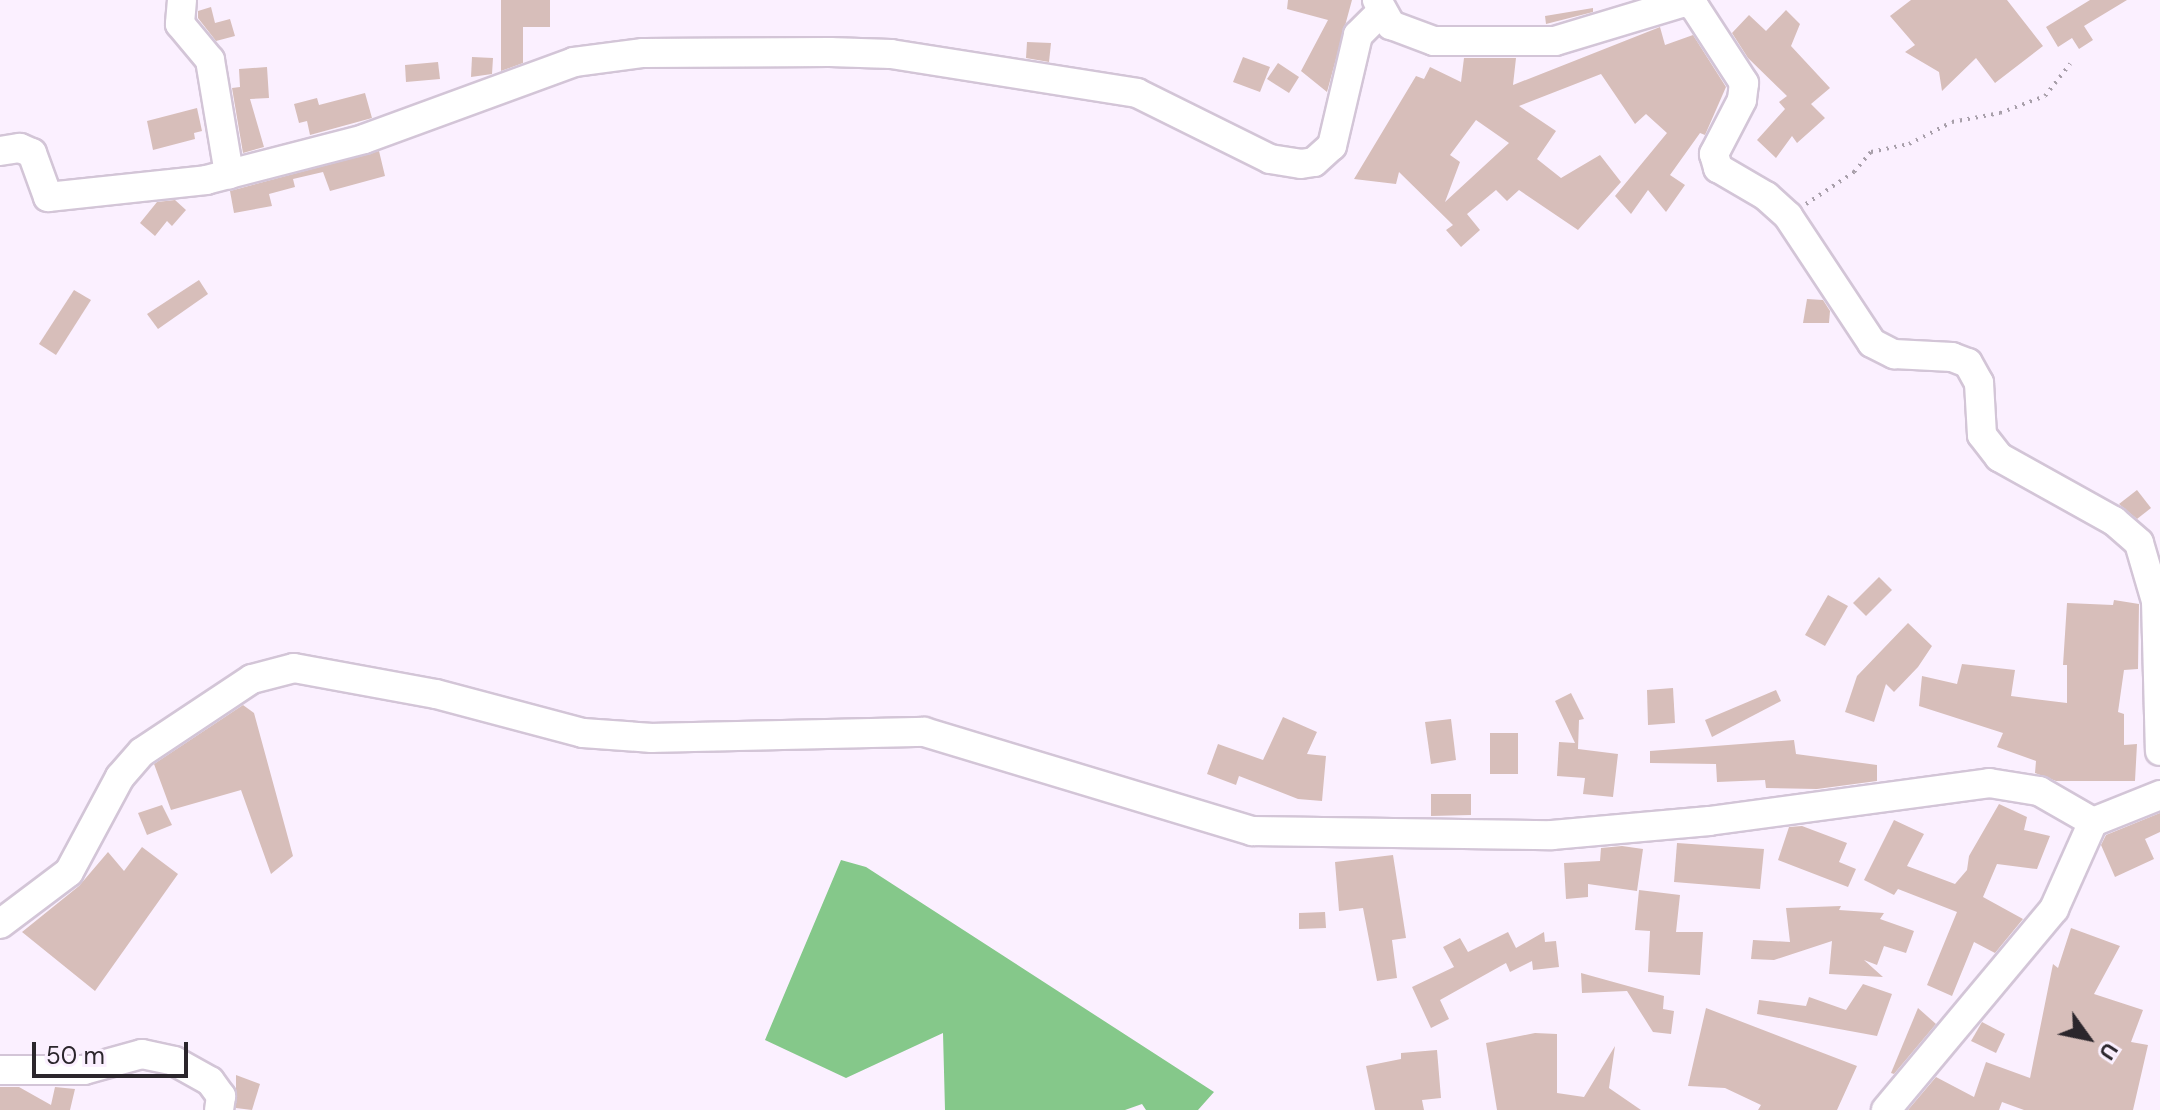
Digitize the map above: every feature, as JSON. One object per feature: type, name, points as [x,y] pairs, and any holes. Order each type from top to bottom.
[{"type":"street","points":[[182,0],[180,24],[210,60],[229,174]]},
{"type":"street","points":[[0,151],[32,153],[38,161],[42,191],[53,198],[229,174],[438,115],[574,62],[643,53],[799,52],[891,54],[1137,93],[1270,159],[1301,164],[1314,162],[1332,146],[1358,35],[1378,6],[1391,25],[1422,39],[1539,42],[1690,3],[1744,83],[1714,163],[1788,216],[1872,343],[1894,354],[1952,357],[1968,363],[1979,383],[1982,435],[1989,447],[2114,521],[2139,543],[2156,601],[2160,751]]},
{"type":"street","points":[[0,924],[69,872],[120,777],[142,752],[239,686],[267,672],[294,668],[436,694],[583,733],[652,738],[856,730],[932,734],[1252,831],[1552,835],[1709,821],[1989,783],[2039,791],[2093,822]]},
{"type":"street","points":[[1886,1110],[2054,909],[2093,822],[2160,795]]},
{"type":"street","points":[[0,1070],[84,1070],[142,1054],[174,1061],[210,1081],[221,1096],[219,1110]]},
{"type":"path","points":[[1788,216],[1854,172],[1871,152],[1909,144],[1952,122],[2000,113],[2045,96],[2070,64]]},
{"type":"green space","points":[[841,860],[866,867],[1214,1092],[1198,1110],[1146,1110],[1142,1104],[1125,1110],[945,1110],[943,1033],[846,1078],[765,1040]]},
{"type":"building","points":[[501,0],[550,0],[550,27],[523,27],[523,63],[501,71]]},
{"type":"building","points":[[1288,0],[1352,0],[1327,92],[1301,71],[1328,20],[1287,9]]},
{"type":"building","points":[[1911,0],[2007,0],[2043,46],[1995,83],[1976,58],[1942,91],[1939,72],[1905,52],[1915,45],[1890,16]]},
{"type":"building","points":[[2090,0],[2127,0],[2084,26],[2093,40],[2079,49],[2072,38],[2058,47],[2046,27]]},
{"type":"building","points":[[211,7],[215,23],[230,19],[235,36],[216,41],[198,18],[198,11]]},
{"type":"building","points":[[1593,8],[1593,12],[1546,24],[1545,16]]},
{"type":"building","points":[[1786,10],[1800,24],[1791,46],[1830,88],[1811,104],[1825,118],[1797,143],[1792,136],[1776,158],[1757,140],[1785,109],[1779,102],[1787,96],[1748,58],[1732,33],[1749,15],[1766,31]]},
{"type":"building","points":[[1660,27],[1665,45],[1693,35],[1726,87],[1705,135],[1700,133],[1670,175],[1685,185],[1666,212],[1648,190],[1631,214],[1615,196],[1667,133],[1646,114],[1635,124],[1601,74],[1519,106],[1556,131],[1537,159],[1561,178],[1600,155],[1621,182],[1578,230],[1519,190],[1507,201],[1496,190],[1467,214],[1480,230],[1461,247],[1446,230],[1453,225],[1399,172],[1396,184],[1354,179],[1416,76],[1424,79],[1430,67],[1461,82],[1464,58],[1516,58],[1513,85]],"holes":[[[1476,120],[1509,143],[1445,202],[1460,162],[1450,155]]]},
{"type":"building","points":[[1027,42],[1051,43],[1049,62],[1026,58]]},
{"type":"building","points":[[472,57],[493,58],[492,74],[471,77]]},
{"type":"building","points":[[1243,57],[1270,67],[1260,92],[1233,82]]},
{"type":"building","points":[[438,62],[440,79],[406,82],[405,65]]},
{"type":"building","points":[[1278,63],[1299,77],[1289,93],[1267,79]]},
{"type":"building","points":[[267,67],[269,98],[250,99],[264,147],[243,153],[232,88],[240,87],[239,69]]},
{"type":"building","points":[[365,93],[372,118],[310,135],[307,121],[299,123],[294,104],[317,98],[319,105]]},
{"type":"building","points":[[197,108],[202,131],[194,133],[195,139],[153,150],[147,121]]},
{"type":"building","points":[[379,151],[385,176],[330,191],[323,172],[293,179],[295,187],[269,194],[272,206],[234,213],[230,191]]},
{"type":"building","points":[[175,200],[186,210],[172,226],[167,221],[155,236],[140,223],[157,202]]},
{"type":"building","points":[[199,280],[208,294],[158,329],[147,314]]},
{"type":"building","points":[[74,290],[91,300],[56,355],[39,344]]},
{"type":"building","points":[[1807,299],[1823,300],[1830,311],[1829,323],[1803,323]]},
{"type":"building","points":[[2137,490],[2151,508],[2137,519],[2119,504]]},
{"type":"building","points":[[1879,577],[1892,590],[1866,616],[1853,603]]},
{"type":"building","points":[[1828,595],[1848,606],[1825,646],[1805,635]]},
{"type":"building","points":[[2114,600],[2139,604],[2138,669],[2124,670],[2118,712],[2124,714],[2124,745],[2137,744],[2135,781],[2056,781],[2035,773],[2036,761],[1997,747],[2003,733],[1919,706],[1922,676],[1957,684],[1962,664],[2015,670],[2011,696],[2067,703],[2067,665],[2063,665],[2067,603],[2113,605]]},
{"type":"building","points":[[1908,623],[1932,646],[1918,667],[1894,692],[1886,684],[1874,722],[1845,712],[1857,676]]},
{"type":"building","points":[[1673,688],[1675,723],[1648,725],[1647,690]]},
{"type":"building","points":[[1776,690],[1781,701],[1712,737],[1705,720]]},
{"type":"building","points":[[1571,693],[1584,719],[1579,720],[1578,749],[1618,754],[1613,797],[1583,794],[1585,778],[1557,776],[1559,742],[1575,743],[1555,701]]},
{"type":"building","points":[[243,705],[254,713],[293,856],[271,874],[241,790],[171,810],[154,764]]},
{"type":"building","points":[[1283,717],[1317,732],[1307,754],[1326,756],[1322,801],[1298,799],[1239,776],[1236,785],[1207,774],[1218,744],[1263,760]]},
{"type":"building","points":[[1451,719],[1456,760],[1431,764],[1425,722]]},
{"type":"building","points":[[1490,733],[1518,733],[1518,774],[1490,774]]},
{"type":"building","points":[[1794,740],[1796,754],[1877,765],[1877,781],[1817,789],[1766,788],[1765,780],[1717,782],[1716,764],[1650,763],[1650,751]]},
{"type":"building","points":[[1431,794],[1471,794],[1471,815],[1431,816]]},
{"type":"building","points":[[1999,804],[2027,817],[2024,830],[2050,836],[2037,869],[1997,864],[1983,897],[2023,919],[1995,953],[1974,942],[1952,996],[1927,985],[1957,912],[1898,889],[1894,895],[1864,880],[1894,820],[1924,834],[1907,866],[1955,884],[1967,870],[1969,856]]},
{"type":"building","points":[[162,805],[172,825],[147,835],[138,813]]},
{"type":"building","points":[[2160,813],[2160,832],[2145,839],[2154,859],[2115,877],[2101,845],[2106,835]]},
{"type":"building","points":[[1802,826],[1847,843],[1839,862],[1856,869],[1848,887],[1778,860],[1789,827]]},
{"type":"building","points":[[1677,843],[1764,849],[1760,889],[1674,882]]},
{"type":"building","points":[[1622,846],[1643,849],[1637,891],[1588,884],[1588,897],[1566,899],[1564,863],[1600,861],[1601,848]]},
{"type":"building","points":[[142,847],[178,874],[95,991],[22,932],[79,886],[108,852],[124,871]]},
{"type":"building","points":[[1393,855],[1406,938],[1392,940],[1397,978],[1377,981],[1363,908],[1339,911],[1335,862]]},
{"type":"building","points":[[1639,890],[1680,895],[1676,932],[1703,932],[1700,975],[1648,972],[1650,931],[1635,930]]},
{"type":"building","points":[[1841,906],[1839,910],[1884,913],[1880,919],[1914,931],[1906,953],[1884,946],[1877,965],[1864,960],[1883,977],[1829,974],[1832,941],[1774,960],[1751,959],[1753,940],[1790,942],[1786,908]]},
{"type":"building","points":[[1325,912],[1326,928],[1299,929],[1299,913]]},
{"type":"building","points":[[2071,928],[2120,946],[2094,994],[2143,1010],[2131,1042],[2148,1045],[2133,1110],[2024,1110],[2002,1102],[1999,1110],[1908,1110],[1936,1077],[1974,1097],[1986,1062],[2030,1078],[2053,964],[2058,968]]},
{"type":"building","points":[[1508,932],[1516,948],[1544,932],[1545,942],[1556,941],[1559,967],[1533,970],[1532,961],[1510,972],[1506,963],[1440,1000],[1449,1019],[1431,1028],[1412,987],[1454,967],[1443,947],[1460,938],[1468,952]]},
{"type":"building","points":[[1581,973],[1664,996],[1663,1009],[1674,1011],[1671,1034],[1653,1032],[1627,991],[1582,993]]},
{"type":"building","points":[[1863,984],[1892,994],[1877,1036],[1757,1014],[1759,1000],[1806,1006],[1809,997],[1846,1010]]},
{"type":"building","points":[[1706,1008],[1857,1066],[1837,1110],[1758,1110],[1761,1105],[1725,1088],[1688,1086]]},
{"type":"building","points":[[1918,1008],[1936,1024],[1894,1074],[1891,1073]]},
{"type":"building","points":[[1982,1022],[2005,1034],[1996,1053],[1971,1041]]},
{"type":"building","points":[[1535,1033],[1557,1034],[1557,1093],[1584,1097],[1615,1046],[1609,1088],[1641,1110],[1497,1110],[1486,1043]]},
{"type":"building","points":[[1437,1050],[1441,1098],[1422,1100],[1424,1110],[1375,1110],[1366,1066],[1401,1059],[1401,1053]]},
{"type":"building","points":[[236,1075],[260,1084],[252,1110],[236,1108]]},
{"type":"building","points":[[0,1087],[19,1087],[51,1105],[55,1087],[75,1089],[70,1110],[0,1110]]}]
